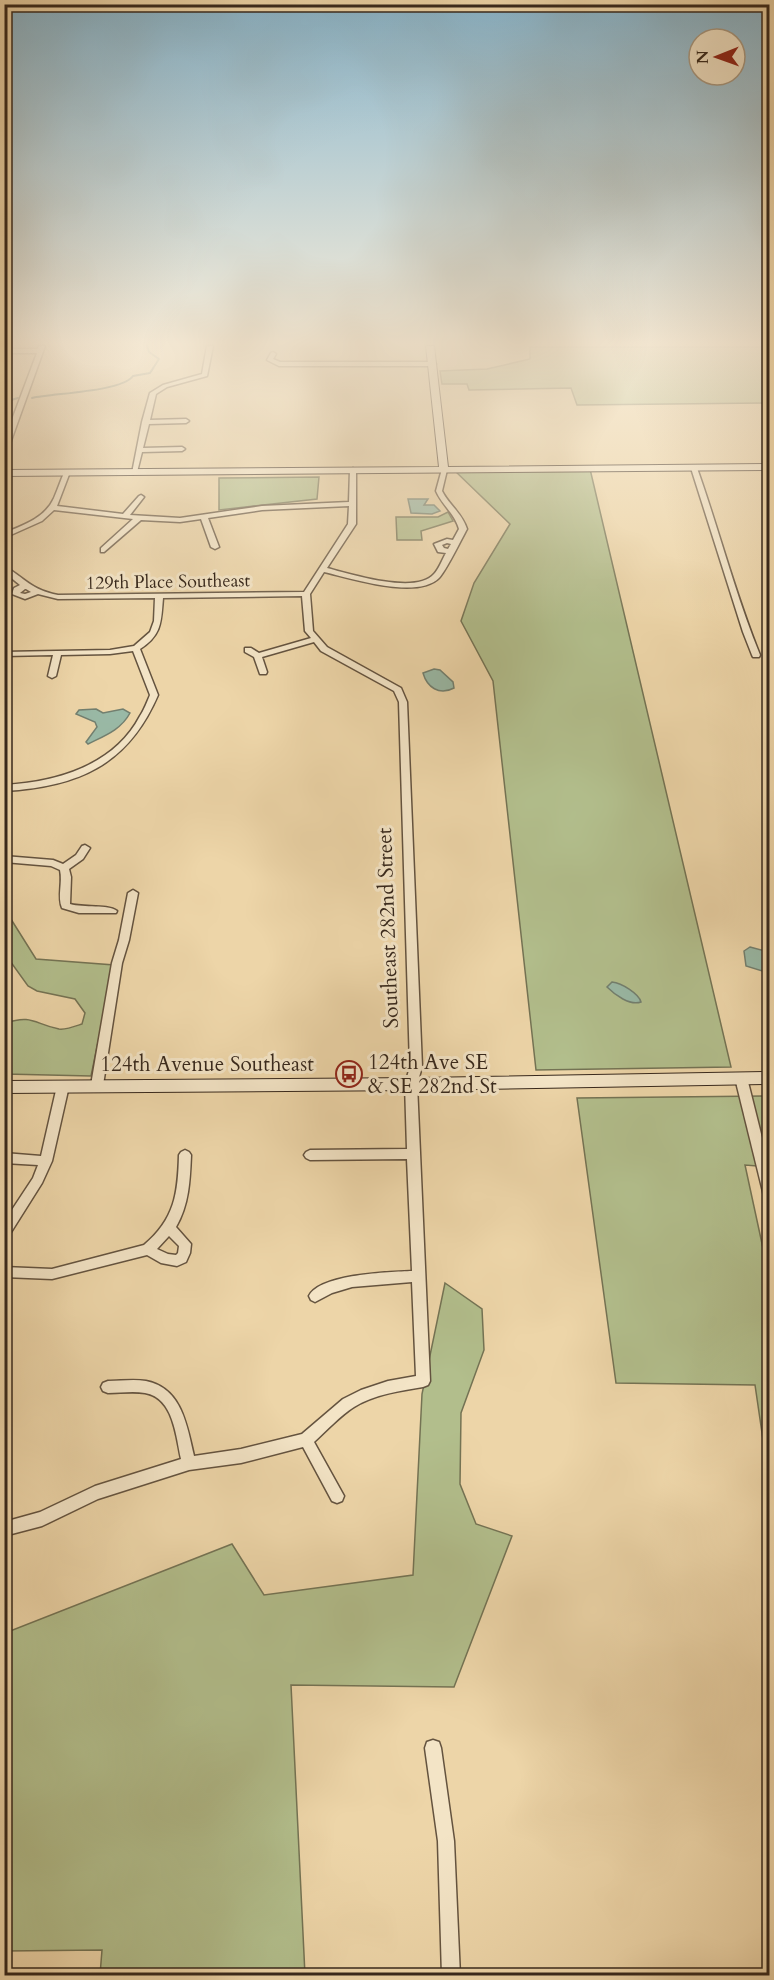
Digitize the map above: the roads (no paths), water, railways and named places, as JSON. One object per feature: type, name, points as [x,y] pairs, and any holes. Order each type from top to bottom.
[{"type":"street","points":[[134,472],[141,438]]},
{"type":"street","points":[[321,569],[399,585],[422,584],[436,577],[463,529],[458,513],[445,502],[439,491],[444,470],[441,438]]},
{"type":"street","points":[[139,450],[182,449]]},
{"type":"street","points":[[4,473],[770,467]]},
{"type":"street","points":[[694,468],[710,511],[743,625],[756,656]]},
{"type":"street","points":[[258,656],[314,640],[307,622],[306,594],[352,524],[353,470]]},
{"type":"street","points":[[4,536],[39,521],[55,508],[67,472]]},
{"type":"street","points":[[124,517],[141,497]]},
{"type":"street","points":[[55,508],[124,517],[180,520],[262,508],[352,504]]},
{"type":"street","points":[[204,517],[215,547]]},
{"type":"street","points":[[104,550],[139,518]]},
{"type":"street","points":[[450,552],[441,550],[438,544],[447,541],[456,542]]},
{"type":"street","name":"129th Place Southeast","points":[[4,568],[31,590],[74,598],[306,594]]},
{"type":"street","points":[[4,654],[110,652],[136,648],[153,637],[157,630],[159,597]]},
{"type":"street","name":"Southeast 282nd Street","points":[[306,1440],[348,1404],[366,1394],[388,1387],[423,1381],[413,1154],[411,1084],[416,1067],[403,702],[398,690],[333,656],[314,640]]},
{"type":"street","points":[[4,788],[26,787],[58,781],[96,765],[111,756],[138,731],[146,718],[154,695],[136,648]]},
{"type":"street","points":[[248,650],[258,656],[263,672]]},
{"type":"street","points":[[52,676],[58,653]]},
{"type":"street","points":[[64,868],[80,857],[85,848]]},
{"type":"street","points":[[4,859],[53,863],[64,868],[68,875],[64,901],[66,906],[79,910],[112,911]]},
{"type":"street","points":[[97,1085],[117,963],[133,893]]},
{"type":"street","points":[[741,1078],[770,1196]]},
{"type":"street","name":"124th Avenue Southeast","points":[[4,1087],[770,1078]]},
{"type":"street","points":[[4,1233],[38,1180],[46,1161],[63,1086]]},
{"type":"street","points":[[310,1155],[413,1154]]},
{"type":"street","points":[[4,1272],[52,1274],[148,1249],[170,1229],[180,1209],[184,1188],[185,1155]]},
{"type":"street","points":[[4,1158],[46,1161]]},
{"type":"street","points":[[148,1249],[165,1261],[173,1262],[181,1258],[185,1251],[185,1244],[170,1229]]},
{"type":"street","points":[[315,1296],[331,1285],[348,1281],[418,1276]]},
{"type":"street","points":[[108,1387],[146,1387],[161,1392],[171,1401],[189,1463]]},
{"type":"street","points":[[4,1529],[42,1519],[95,1493],[189,1463],[241,1456],[306,1440],[338,1496]]},
{"type":"street","points":[[433,1748],[446,1842],[451,1976]]},
{"type":"place","name":"124th Ave SE & SE 282nd St","points":[[349,1074]]}]
